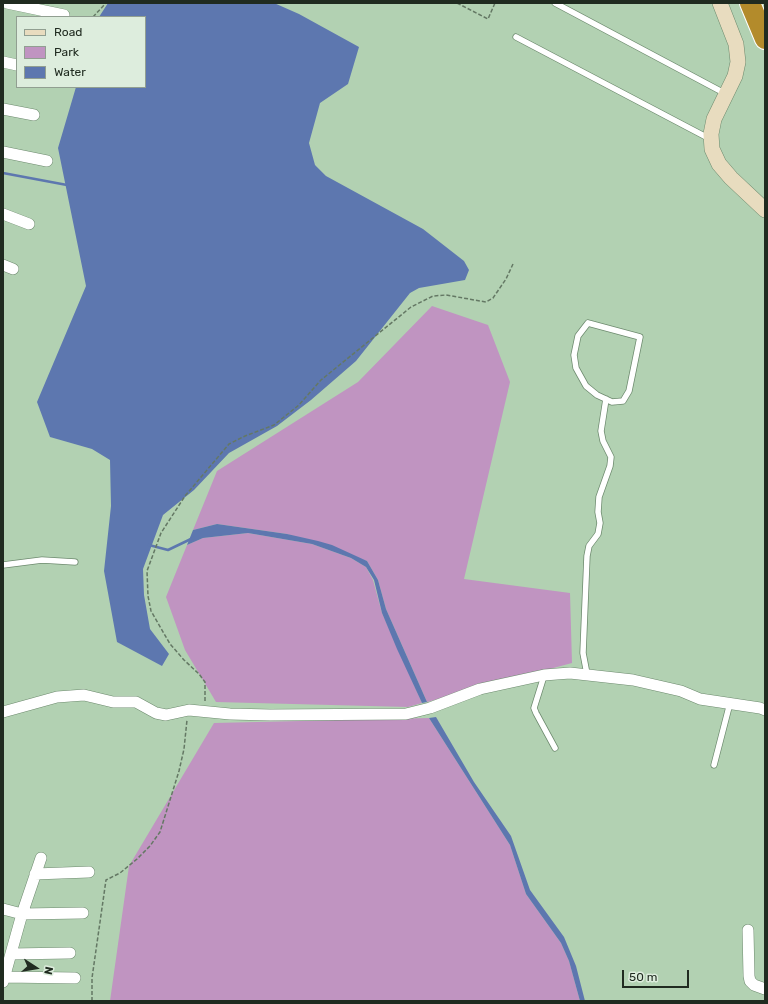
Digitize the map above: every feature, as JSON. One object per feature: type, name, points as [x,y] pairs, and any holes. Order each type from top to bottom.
[{"type":"highway","points":[[750,3],[765,39]]},
{"type":"street","points":[[7,3],[64,15]]},
{"type":"street","points":[[720,3],[736,44],[738,62],[734,76],[714,119],[712,149],[719,164],[731,178],[765,210]]},
{"type":"street","points":[[3,62],[16,65]]},
{"type":"street","points":[[3,109],[34,114]]},
{"type":"street","points":[[3,152],[47,160]]},
{"type":"street","points":[[3,214],[29,224]]},
{"type":"street","points":[[3,712],[57,697],[84,695],[113,702],[136,702],[156,713],[166,715],[189,710],[209,709],[228,714],[406,714],[430,708],[480,689],[544,675],[570,673],[633,680],[681,692],[700,699],[765,710]]},
{"type":"street","points":[[41,858],[22,914],[4,980],[75,978]]},
{"type":"street","points":[[35,874],[89,872]]},
{"type":"street","points":[[3,909],[22,914],[83,913]]},
{"type":"street","points":[[748,930],[750,981],[754,985],[765,989]]},
{"type":"street","points":[[11,954],[70,953]]},
{"type":"lane","points":[[555,3],[726,94]]},
{"type":"lane","points":[[516,37],[712,140]]},
{"type":"lane","points":[[588,323],[640,337],[629,391],[623,401],[612,402],[606,399],[597,395],[586,386],[576,368],[574,355],[578,336],[588,323]]},
{"type":"lane","points":[[587,674],[583,653],[587,556],[589,546],[598,534],[600,523],[598,512],[599,497],[610,466],[611,457],[603,441],[601,432],[606,399]]},
{"type":"lane","points":[[3,565],[42,560],[75,562]]},
{"type":"lane","points":[[544,675],[534,708],[555,748]]},
{"type":"lane","points":[[714,765],[730,703]]},
{"type":"path","points":[[94,16],[106,3]]},
{"type":"path","points":[[456,3],[488,19],[495,3]]},
{"type":"path","points":[[209,709],[205,682],[184,660],[167,638],[151,611],[148,596],[147,571],[161,533],[185,496],[229,444],[274,425],[299,405],[321,380],[411,307],[433,296],[446,295],[486,302],[493,298],[506,279],[513,264]]},
{"type":"path","points":[[92,1001],[92,978],[106,880],[120,873],[137,859],[150,846],[160,832],[179,771],[184,749],[189,710]]},
{"type":"green space","points":[[432,306],[488,325],[510,382],[464,579],[570,593],[572,663],[427,702],[386,609],[378,580],[367,561],[287,534],[217,524],[193,530],[217,471],[358,382]]},
{"type":"green space","points":[[248,533],[312,544],[351,558],[366,567],[373,580],[382,613],[422,703],[408,707],[216,702],[185,650],[166,597],[187,545],[203,538]]},
{"type":"green space","points":[[429,718],[510,845],[526,894],[561,943],[569,961],[580,1001],[110,1001],[129,866],[214,723]]},
{"type":"water","points":[[108,3],[274,3],[299,14],[359,47],[348,84],[320,103],[309,143],[315,165],[326,176],[423,229],[464,261],[469,270],[465,280],[419,288],[410,293],[356,361],[311,400],[277,426],[229,453],[194,490],[163,515],[143,569],[144,595],[150,629],[169,654],[162,666],[117,642],[104,571],[111,506],[110,460],[92,449],[50,437],[37,402],[86,286],[58,148],[76,88],[146,88],[146,16],[100,16]]},
{"type":"water","points":[[217,524],[287,534],[318,541],[332,545],[367,561],[378,580],[386,609],[427,702],[422,703],[397,649],[382,613],[374,580],[366,567],[351,558],[312,544],[248,533],[203,538],[187,545],[193,530]]},
{"type":"water","points":[[436,717],[474,782],[511,836],[530,890],[564,937],[576,966],[585,1001],[580,1001],[569,961],[561,943],[526,894],[510,845],[429,718]]},
{"type":"waterway","points":[[3,173],[67,185]]},
{"type":"waterway","points":[[149,545],[168,550],[193,538]]}]
